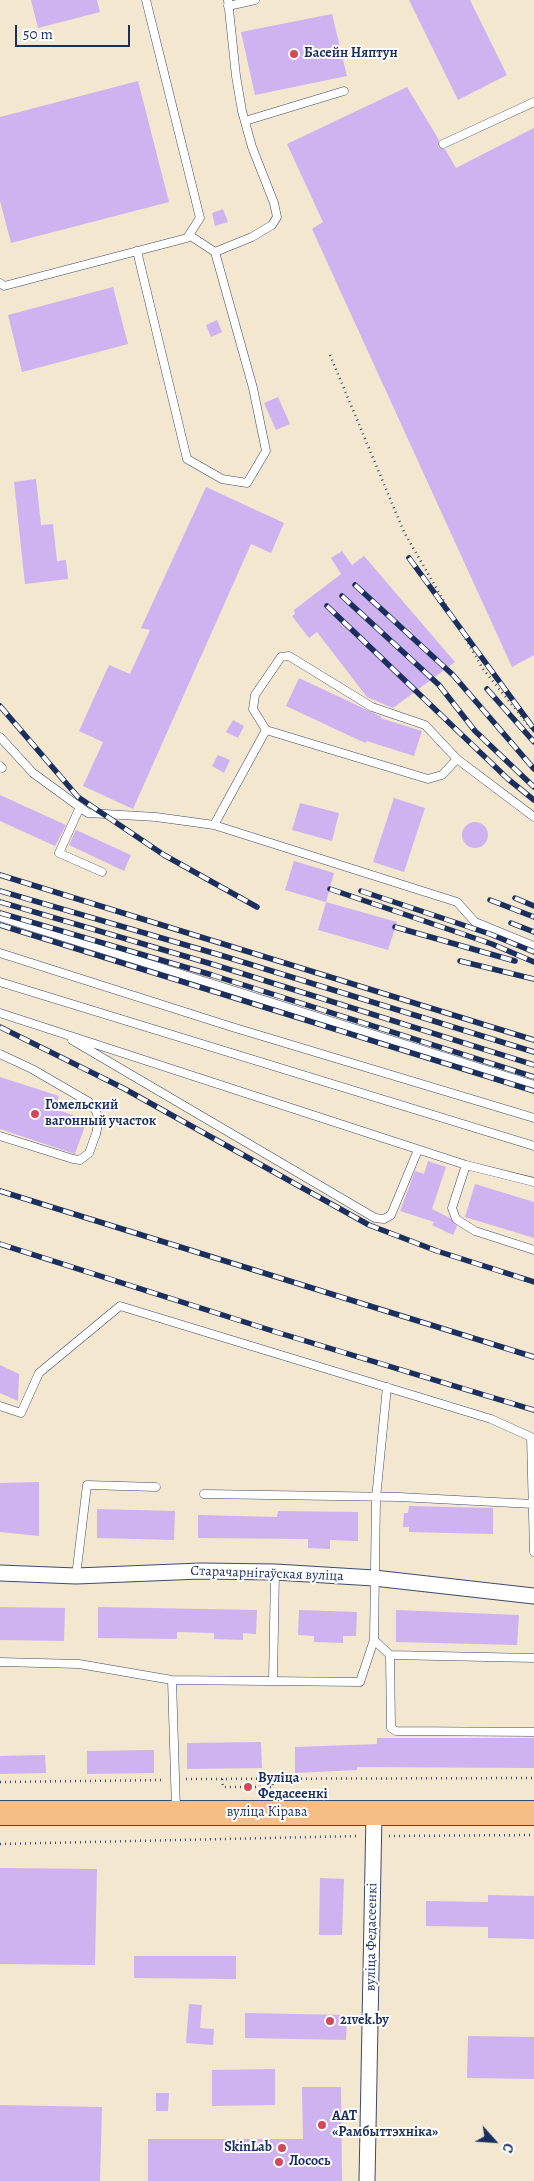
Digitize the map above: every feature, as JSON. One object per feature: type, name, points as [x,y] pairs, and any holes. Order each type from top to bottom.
[{"type":"main road","name":"вуліца Кірава","points":[[0,1814],[534,1813]]},
{"type":"street","name":"Старачарнігаўская вуліца","points":[[0,1573],[76,1576],[201,1571],[275,1572],[374,1578],[534,1596]]},
{"type":"street","name":"вуліца Федасеенкі","points":[[367,2181],[374,1813]]},
{"type":"lane","points":[[0,283],[4,286],[187,238],[200,218],[146,0]]},
{"type":"lane","points":[[215,252],[252,237],[272,225],[277,217],[274,203],[252,147],[245,121],[236,76],[228,3],[255,0]]},
{"type":"lane","points":[[245,121],[344,91]]},
{"type":"lane","points":[[443,144],[534,102]]},
{"type":"lane","points":[[137,251],[187,459],[222,480],[247,483],[266,451],[253,388],[215,252],[189,235]]},
{"type":"lane","points":[[457,759],[442,775],[428,779],[266,730],[253,709],[255,695],[281,657],[289,656],[372,707],[425,725],[457,759],[534,817]]},
{"type":"lane","points":[[214,826],[266,730]]},
{"type":"lane","points":[[0,737],[33,773],[88,814],[156,817],[214,826],[457,902],[475,922],[534,946]]},
{"type":"lane","points":[[80,808],[59,853],[102,872]]},
{"type":"lane","points":[[0,918],[534,1085]]},
{"type":"lane","points":[[0,953],[232,1027],[534,1118]]},
{"type":"lane","points":[[0,982],[534,1146]]},
{"type":"lane","points":[[0,1013],[418,1150],[466,1165],[534,1182]]},
{"type":"lane","points":[[59,1032],[375,1218],[384,1219],[392,1214],[418,1150]]},
{"type":"lane","points":[[0,1054],[32,1069],[89,1102],[96,1111],[99,1120],[89,1153],[80,1160],[0,1136]]},
{"type":"lane","points":[[466,1165],[452,1208],[456,1219],[475,1231],[534,1250]]},
{"type":"lane","points":[[0,1406],[20,1413],[39,1373],[120,1306],[490,1419],[531,1437],[534,1550]]},
{"type":"lane","points":[[0,1662],[79,1664],[172,1680],[360,1682],[374,1640],[376,1498],[387,1387]]},
{"type":"lane","points":[[76,1576],[87,1485],[156,1487]]},
{"type":"lane","points":[[204,1494],[399,1497],[533,1504]]},
{"type":"lane","points":[[273,1681],[275,1572]]},
{"type":"lane","points":[[374,1640],[390,1655],[534,1658]]},
{"type":"lane","points":[[390,1655],[391,1728],[396,1731],[534,1732]]},
{"type":"lane","points":[[172,1680],[176,1814]]},
{"type":"path","points":[[330,355],[404,532],[483,669],[534,732]]},
{"type":"path","points":[[0,1782],[534,1778]]},
{"type":"path","points":[[222,1779],[223,1787],[273,1787],[272,1779]]},
{"type":"path","points":[[389,1836],[534,1835]]},
{"type":"path","points":[[0,1844],[365,1836]]},
{"type":"building","points":[[31,0],[97,0],[100,12],[38,28]]},
{"type":"building","points":[[409,0],[470,0],[507,75],[458,100]]},
{"type":"building","name":"Басейн Няптун","points":[[332,14],[347,76],[255,95],[241,32]]},
{"type":"building","points":[[138,81],[169,202],[11,243],[0,201],[0,117]]},
{"type":"building","points":[[407,87],[439,140],[438,147],[445,149],[456,168],[534,128],[534,655],[512,667],[312,229],[323,222],[287,144]]},
{"type":"building","points":[[223,209],[228,222],[215,226],[212,213]]},
{"type":"building","points":[[113,287],[128,344],[22,372],[8,315]]},
{"type":"building","points":[[217,320],[222,332],[211,337],[206,325]]},
{"type":"building","points":[[278,397],[290,424],[276,430],[264,403]]},
{"type":"building","points":[[36,479],[41,525],[53,524],[57,561],[66,560],[68,579],[25,584],[14,482]]},
{"type":"building","points":[[206,487],[284,523],[271,553],[251,544],[133,809],[83,786],[103,742],[79,731],[109,665],[130,674],[150,630],[141,628]]},
{"type":"building","points":[[342,551],[352,565],[364,556],[455,662],[393,708],[367,697],[317,632],[309,638],[292,616],[295,614],[294,610],[341,574],[331,558]]},
{"type":"building","points":[[299,678],[382,717],[380,718],[422,731],[414,756],[367,741],[365,743],[286,706]]},
{"type":"building","points":[[233,720],[244,726],[238,738],[226,732]]},
{"type":"building","points":[[218,755],[230,760],[224,773],[212,766]]},
{"type":"building","points":[[0,795],[66,825],[55,846],[0,821]]},
{"type":"building","points":[[394,798],[425,808],[404,872],[373,862]]},
{"type":"building","points":[[300,803],[339,813],[332,841],[292,830]]},
{"type":"building","points":[[475,822],[484,826],[488,835],[484,844],[475,848],[466,844],[462,835],[466,826]]},
{"type":"building","points":[[76,830],[131,855],[124,871],[69,845]]},
{"type":"building","points":[[294,861],[334,873],[326,902],[285,890]]},
{"type":"building","points":[[326,902],[397,922],[388,950],[318,930]]},
{"type":"building","name":"Гомельский вагонный участок","points":[[0,1077],[59,1096],[55,1109],[87,1120],[75,1154],[0,1129]]},
{"type":"building","points":[[428,1161],[446,1167],[432,1209],[450,1218],[457,1226],[453,1235],[432,1225],[434,1222],[400,1211],[415,1171],[424,1174]]},
{"type":"building","points":[[475,1184],[534,1202],[534,1238],[465,1217]]},
{"type":"building","points":[[0,1365],[19,1374],[18,1401],[0,1393]]},
{"type":"building","points":[[39,1482],[39,1536],[0,1532],[0,1483]]},
{"type":"building","points":[[409,1506],[493,1508],[493,1534],[409,1532],[409,1527],[403,1527],[404,1513],[408,1513]]},
{"type":"building","points":[[97,1509],[175,1511],[174,1540],[97,1538]]},
{"type":"building","points":[[278,1511],[358,1512],[358,1541],[330,1540],[330,1549],[308,1548],[308,1539],[198,1538],[198,1515],[277,1517]]},
{"type":"building","points":[[0,1607],[65,1608],[64,1641],[0,1640]]},
{"type":"building","points":[[98,1607],[257,1610],[256,1634],[243,1633],[243,1640],[214,1639],[214,1633],[177,1632],[177,1639],[98,1638]]},
{"type":"building","points":[[299,1610],[357,1612],[356,1636],[343,1636],[343,1643],[314,1642],[314,1636],[298,1635]]},
{"type":"building","points":[[396,1610],[519,1615],[517,1645],[396,1642]]},
{"type":"building","points":[[377,1738],[534,1738],[534,1768],[357,1767],[357,1770],[295,1773],[295,1747],[377,1744]]},
{"type":"building","points":[[261,1742],[262,1768],[187,1769],[187,1743]]},
{"type":"building","points":[[154,1750],[154,1773],[87,1774],[87,1751]]},
{"type":"building","points":[[45,1755],[46,1773],[0,1774],[0,1756]]},
{"type":"building","points":[[0,1868],[97,1869],[95,1965],[0,1964]]},
{"type":"building","points":[[320,1878],[344,1879],[342,1935],[319,1935]]},
{"type":"building","points":[[488,1895],[534,1896],[534,1939],[488,1938],[488,1927],[426,1926],[426,1901],[488,1902]]},
{"type":"building","points":[[134,1956],[236,1956],[236,1979],[134,1978]]},
{"type":"building","points":[[189,2004],[202,2005],[200,2028],[214,2029],[213,2045],[186,2043]]},
{"type":"building","points":[[245,2013],[347,2015],[346,2040],[245,2038]]},
{"type":"building","points":[[468,2036],[534,2037],[534,2079],[467,2078]]},
{"type":"building","points":[[275,2069],[275,2105],[212,2106],[212,2070]]},
{"type":"building","points":[[302,2087],[341,2087],[342,2181],[148,2181],[148,2139],[303,2139]]},
{"type":"building","points":[[156,2093],[169,2093],[168,2111],[156,2111]]},
{"type":"building","points":[[0,2105],[102,2107],[100,2181],[0,2181]]},
{"type":"railway","points":[[409,558],[534,729]]},
{"type":"railway","points":[[355,585],[453,675],[534,769]]},
{"type":"railway","points":[[342,596],[439,685],[475,731],[534,787]]},
{"type":"railway","points":[[327,606],[508,779],[534,800]]},
{"type":"railway","points":[[487,689],[534,742]]},
{"type":"railway","points":[[0,706],[78,797],[164,855],[257,907]]},
{"type":"railway","points":[[0,875],[534,1040]]},
{"type":"railway","points":[[330,889],[492,944],[534,962]]},
{"type":"railway","points":[[0,891],[220,955],[534,1052]]},
{"type":"railway","points":[[361,891],[490,934],[534,952]]},
{"type":"railway","points":[[515,898],[534,906]]},
{"type":"railway","points":[[490,900],[534,917]]},
{"type":"railway","points":[[0,902],[215,965],[534,1065]]},
{"type":"railway","points":[[0,913],[212,975],[534,1077]]},
{"type":"railway","points":[[511,923],[534,932]]},
{"type":"railway","points":[[0,925],[534,1091]]},
{"type":"railway","points":[[395,927],[515,961]]},
{"type":"railway","points":[[460,961],[534,979]]},
{"type":"railway","points":[[0,1027],[123,1088],[369,1225],[437,1251],[534,1282]]},
{"type":"railway","points":[[0,1191],[534,1357]]},
{"type":"railway","points":[[0,1244],[276,1332],[534,1410]]},
{"type":"place","name":"Басейн Няптун","points":[[294,54]]},
{"type":"place","name":"Гомельский вагонный участок","points":[[35,1114]]},
{"type":"place","name":"Вуліца Федасеенкі","points":[[248,1787]]},
{"type":"place","name":"21vek.by","points":[[330,2021]]},
{"type":"place","name":"ААТ «Рамбыттэхніка»","points":[[322,2125]]},
{"type":"place","name":"SkinLab","points":[[282,2148]]},
{"type":"place","name":"Лосось","points":[[279,2162]]}]
